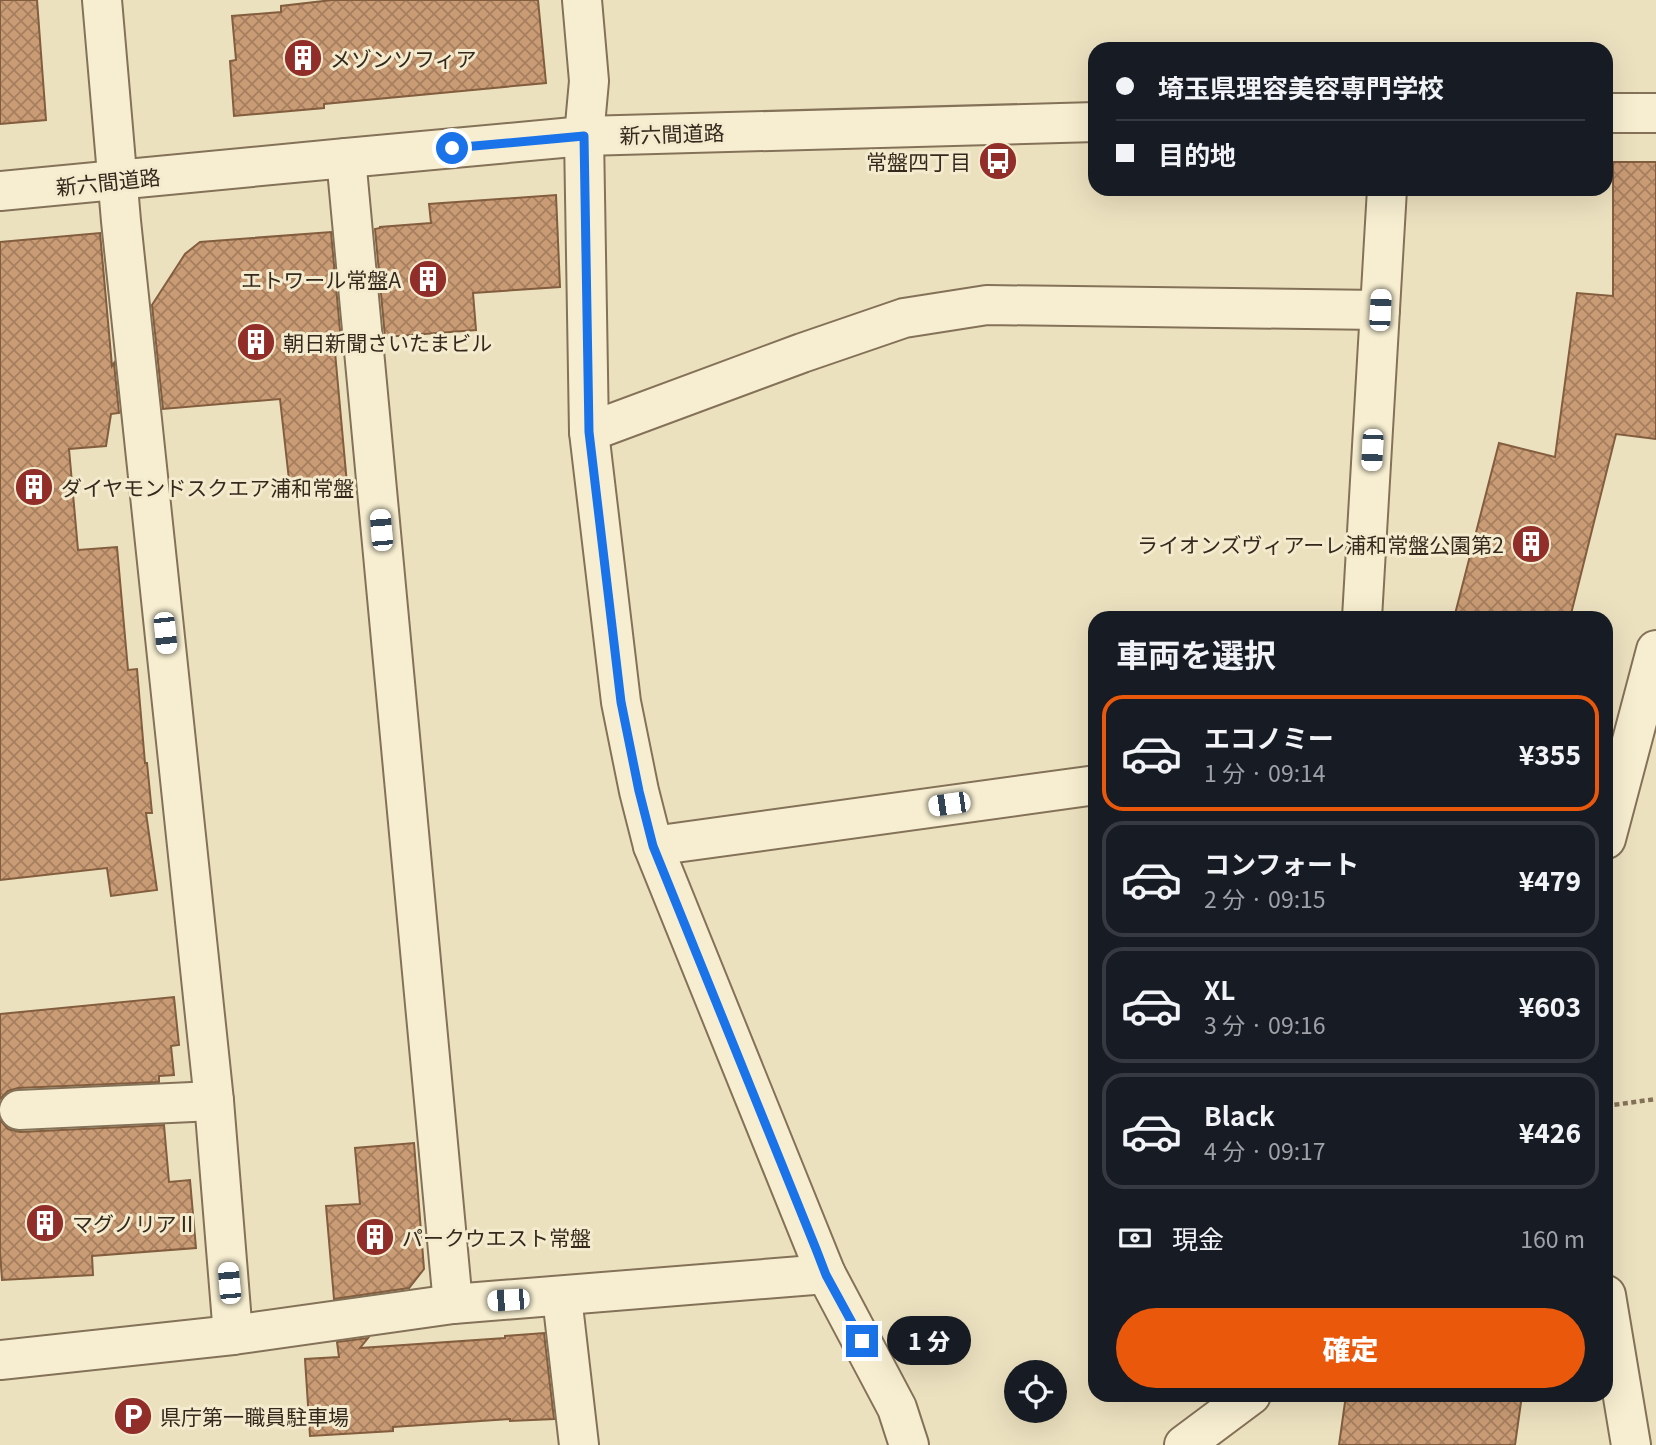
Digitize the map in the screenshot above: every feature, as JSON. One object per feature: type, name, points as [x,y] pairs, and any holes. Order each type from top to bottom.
[{"type":"street","points":[[102,0],[117,180],[214,1101],[233,1335]]},
{"type":"street","points":[[582,0],[589,81],[584,136],[589,432],[621,702],[639,791],[653,846],[826,1275],[897,1408],[909,1445]]},
{"type":"street","points":[[1613,113],[1656,113]]},
{"type":"street","name":"新六間道路","points":[[0,191],[584,136],[1088,122]]},
{"type":"street","points":[[345,158],[453,1304]]},
{"type":"street","points":[[1362,611],[1387,196]]},
{"type":"street","points":[[589,432],[802,352],[904,318],[987,306],[1380,310]]},
{"type":"street","points":[[1613,813],[1645,735],[1656,650]]},
{"type":"street","points":[[653,846],[1088,786]]},
{"type":"street","points":[[19,1110],[214,1101]]},
{"type":"street","points":[[0,1360],[233,1335],[453,1304],[826,1275]]},
{"type":"street","points":[[562,1297],[579,1445]]},
{"type":"street","points":[[1613,1339],[1630,1445]]},
{"type":"street","points":[[1184,1445],[1242,1402]]},
{"type":"path","points":[[1613,1106],[1656,1098]]},
{"type":"building","points":[[0,0],[37,0],[46,120],[0,124]]},
{"type":"building","points":[[332,0],[538,0],[546,83],[324,104],[324,108],[234,116],[230,61],[236,60],[232,16],[281,12],[281,6]]},
{"type":"building","points":[[1613,162],[1656,162],[1656,439],[1616,434],[1572,611],[1456,611],[1499,443],[1555,457],[1577,293],[1613,296]]},
{"type":"building","points":[[556,195],[560,287],[473,293],[476,330],[385,337],[375,229],[431,223],[429,204]]},
{"type":"building","name":"朝日新聞さいたまビル","points":[[331,232],[341,341],[334,341],[347,484],[290,489],[280,399],[163,409],[152,305],[185,254],[200,242]]},
{"type":"building","points":[[100,233],[119,413],[111,414],[106,446],[69,449],[78,550],[117,547],[128,670],[137,669],[152,813],[146,813],[157,890],[111,896],[107,868],[0,880],[0,242]]},
{"type":"building","points":[[174,997],[179,1045],[171,1046],[174,1075],[159,1076],[159,1082],[18,1088],[8,1091],[0,1099],[0,1014]]},
{"type":"building","points":[[0,1120],[8,1129],[20,1132],[164,1125],[169,1182],[190,1180],[196,1248],[92,1256],[93,1275],[2,1280]]},
{"type":"building","name":"パークウエスト常盤","points":[[414,1143],[424,1269],[409,1288],[334,1299],[326,1206],[360,1204],[355,1148]]},
{"type":"building","points":[[544,1333],[554,1419],[510,1419],[393,1427],[393,1431],[310,1436],[305,1359],[339,1357],[337,1342],[368,1338],[360,1348]]},
{"type":"building","points":[[1345,1402],[1521,1402],[1515,1445],[1339,1445]]},
{"type":"place","name":"メゾンソフィア","points":[[303,58]]},
{"type":"place","name":"常盤四丁目","points":[[998,161]]},
{"type":"place","name":"エトワール常盤A","points":[[428,279]]},
{"type":"place","name":"朝日新聞さいたまビル","points":[[256,342]]},
{"type":"place","name":"ダイヤモンドスクエア浦和常盤","points":[[34,487]]},
{"type":"place","name":"ライオンズヴィアーレ浦和常盤公園第2","points":[[1531,544]]},
{"type":"place","name":"マグノリアⅡ","points":[[45,1223]]},
{"type":"place","name":"パークウエスト常盤","points":[[375,1237]]},
{"type":"place","name":"県庁第一職員駐車場","points":[[133,1416]]},
{"type":"route","points":[[452,148],[584,136],[589,432],[621,702],[639,791],[653,846],[826,1275],[862,1341]]}]
